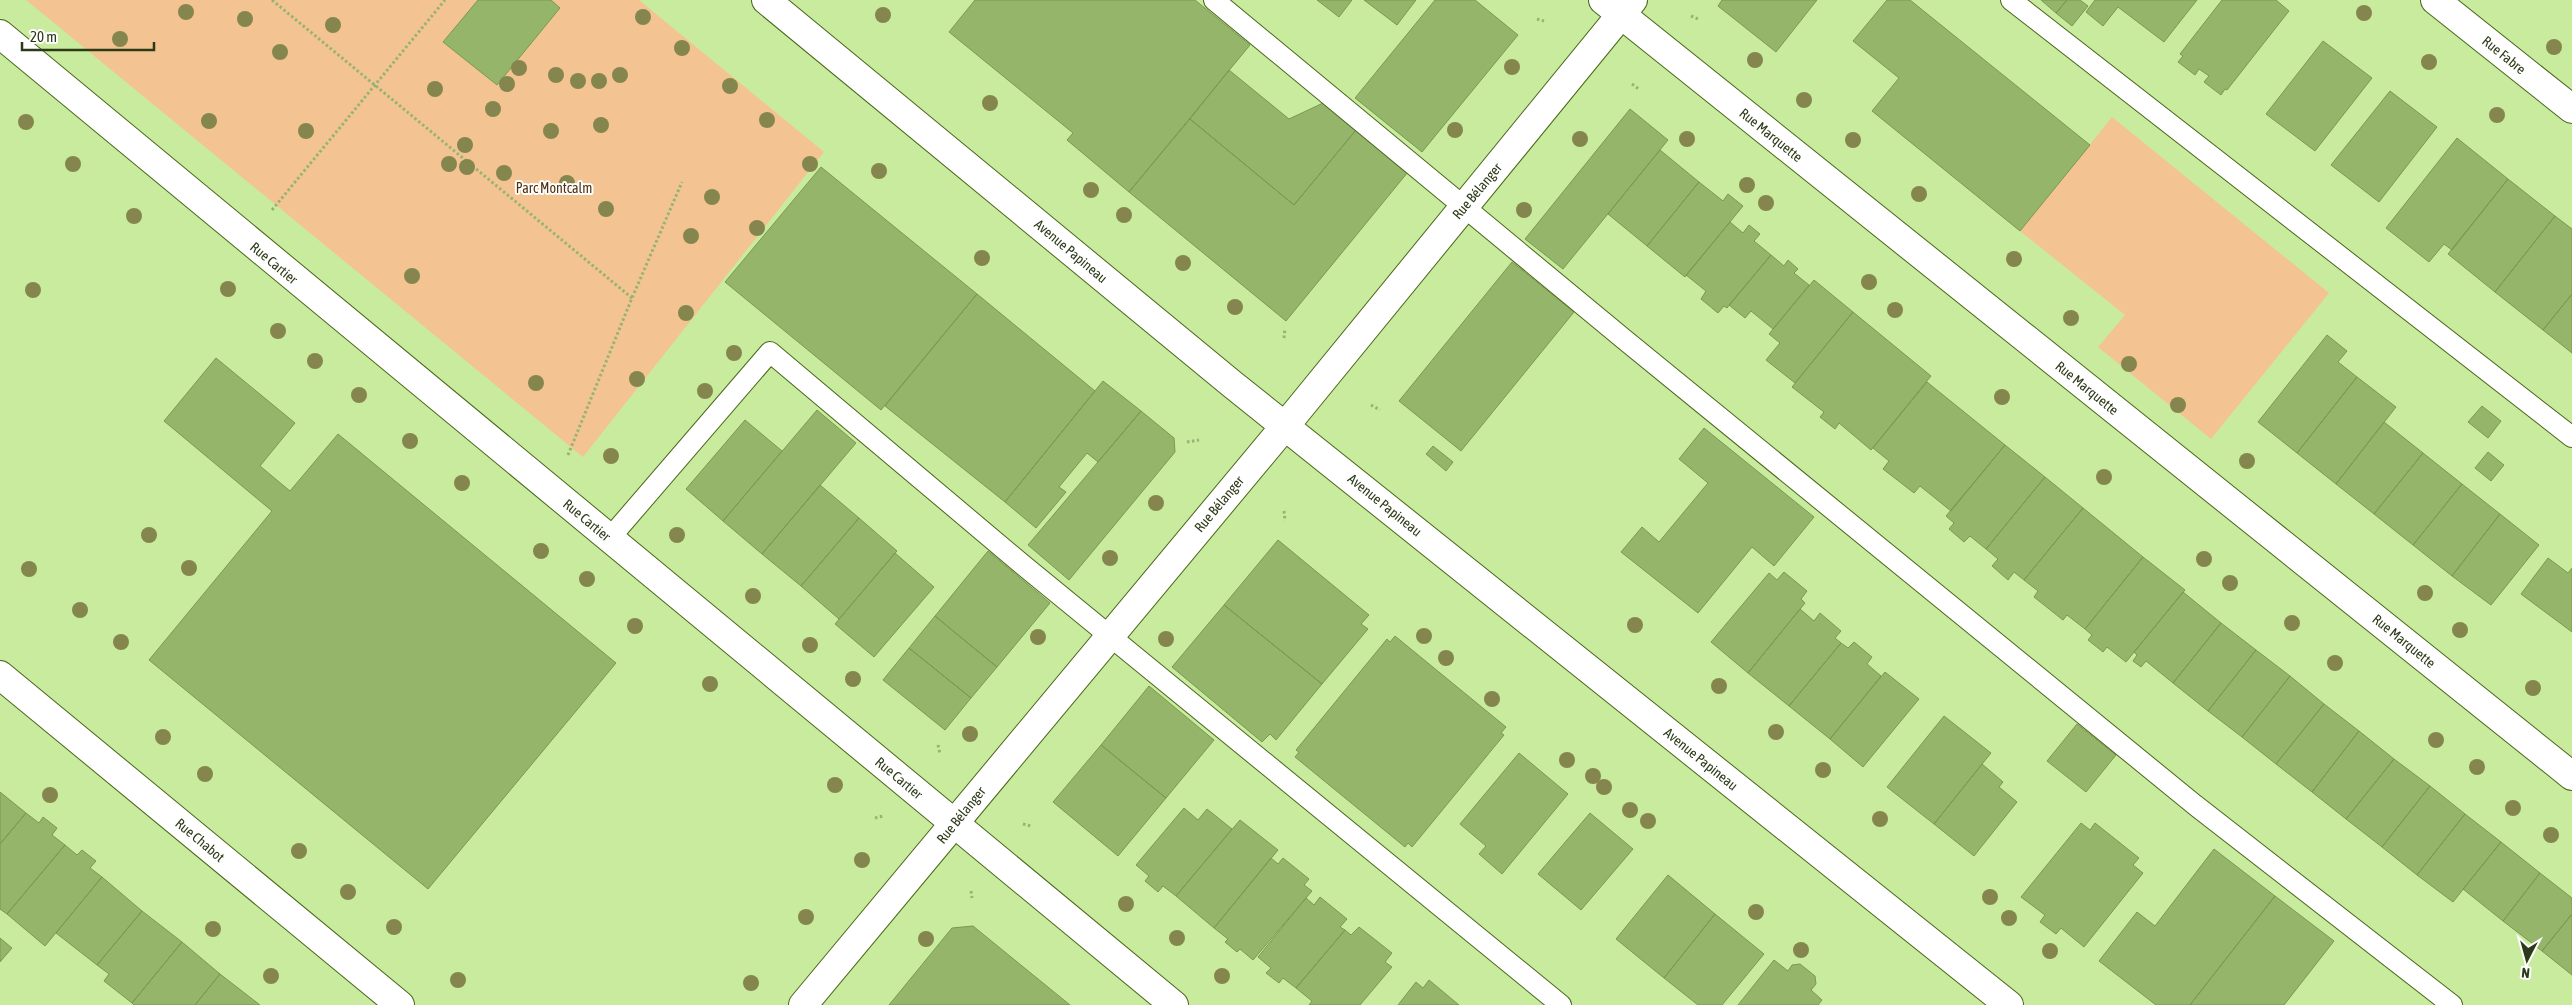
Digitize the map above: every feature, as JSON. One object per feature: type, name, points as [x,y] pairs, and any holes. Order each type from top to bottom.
[{"type":"street","name":"Avenue Papineau","points":[[766,0],[1285,426],[2009,1005]]},
{"type":"street","name":"Rue Fabre","points":[[2435,0],[2572,109]]},
{"type":"street","name":"Rue Bélanger","points":[[803,1005],[1285,426],[1464,206],[1619,5]]},
{"type":"street","name":"Rue Marquette","points":[[1619,5],[2572,776]]},
{"type":"street","name":"Rue Cartier","points":[[0,34],[1174,1005]]},
{"type":"street","name":"Rue Chabot","points":[[0,675],[400,1005]]},
{"type":"lane","points":[[1214,0],[1625,340],[2187,799],[2452,1005]]},
{"type":"lane","points":[[2011,0],[2572,436]]},
{"type":"lane","points":[[609,539],[770,352],[1023,565],[1110,634],[1561,1005]]},
{"type":"path","points":[[272,0],[632,298]]},
{"type":"path","points":[[270,213],[445,0]]},
{"type":"path","points":[[1691,16],[1698,18]]},
{"type":"path","points":[[1537,19],[1544,21]]},
{"type":"path","points":[[1632,84],[1640,90]]},
{"type":"path","points":[[567,458],[632,298],[682,182]]},
{"type":"path","points":[[1284,338],[1285,328]]},
{"type":"path","points":[[1371,405],[1380,410]]},
{"type":"path","points":[[1187,442],[1199,440]]},
{"type":"path","points":[[1284,511],[1285,522]]},
{"type":"path","points":[[938,745],[940,754]]},
{"type":"path","points":[[875,818],[883,816]]},
{"type":"path","points":[[1023,824],[1031,826]]},
{"type":"path","points":[[971,891],[972,898]]},
{"type":"green space","name":"Parc Montcalm","points":[[26,0],[639,0],[824,152],[583,457]]},
{"type":"green space","points":[[2112,117],[2329,293],[2211,439],[2098,347],[2125,315],[2020,231]]},
{"type":"building","points":[[478,0],[551,0],[560,8],[497,85],[443,42]]},
{"type":"building","points":[[975,0],[1195,0],[1250,45],[1129,192],[1067,140],[1073,133],[949,32]]},
{"type":"building","points":[[1317,0],[1352,0],[1339,17]]},
{"type":"building","points":[[1364,0],[1416,0],[1397,25]]},
{"type":"building","points":[[1435,0],[1475,0],[1518,35],[1422,152],[1355,98]]},
{"type":"building","points":[[1722,0],[1817,0],[1776,52],[1718,6]]},
{"type":"building","points":[[1887,0],[1910,0],[2090,145],[2020,231],[1872,111],[1899,78],[1853,41]]},
{"type":"building","points":[[2041,0],[2067,0],[2056,13]]},
{"type":"building","points":[[2067,0],[2080,0],[2088,6],[2072,26],[2056,13]]},
{"type":"building","points":[[2095,0],[2197,0],[2164,42],[2118,7],[2103,26],[2086,12]]},
{"type":"building","points":[[2222,0],[2276,0],[2289,11],[2227,90],[2225,89],[2221,95],[2204,82],[2209,76],[2199,69],[2195,75],[2178,62],[2183,56],[2180,54]]},
{"type":"building","points":[[2323,41],[2372,78],[2315,151],[2266,114]]},
{"type":"building","points":[[1229,70],[1289,119],[1323,103],[1356,130],[1294,205],[1190,119]]},
{"type":"building","points":[[2390,91],[2437,127],[2379,202],[2331,165]]},
{"type":"building","points":[[1630,109],[1668,140],[1563,269],[1525,239]]},
{"type":"building","points":[[1190,119],[1294,205],[1356,130],[1408,172],[1286,321],[1129,192]]},
{"type":"building","points":[[2457,138],[2508,179],[2452,250],[2444,244],[2429,262],[2386,228]]},
{"type":"building","points":[[1660,150],[1699,182],[1647,246],[1608,214]]},
{"type":"building","points":[[821,167],[977,294],[881,410],[725,282]]},
{"type":"building","points":[[2508,179],[2555,216],[2495,292],[2448,254]]},
{"type":"building","points":[[1699,182],[1723,201],[1728,194],[1743,206],[1685,277],[1647,246]]},
{"type":"building","points":[[2555,216],[2572,229],[2572,294],[2543,330],[2495,292]]},
{"type":"building","points":[[1730,222],[1743,233],[1749,225],[1760,234],[1754,241],[1771,255],[1727,308],[1724,306],[1718,313],[1701,299],[1706,291],[1686,275]]},
{"type":"building","points":[[1771,255],[1784,266],[1788,260],[1798,269],[1794,273],[1809,285],[1773,329],[1751,311],[1745,318],[1729,305]]},
{"type":"building","points":[[1512,262],[1574,312],[1461,451],[1399,401]]},
{"type":"building","points":[[1814,280],[1853,312],[1795,383],[1766,360],[1780,343],[1769,334]]},
{"type":"building","points":[[977,294],[1095,391],[1005,502],[885,406]]},
{"type":"building","points":[[2572,294],[2572,353],[2543,330]]},
{"type":"building","points":[[1853,312],[1931,376],[1871,450],[1839,423],[1835,429],[1820,417],[1824,412],[1792,387]]},
{"type":"building","points":[[2327,335],[2347,351],[2338,362],[2357,377],[2297,453],[2258,422]]},
{"type":"building","points":[[216,358],[295,423],[260,466],[290,491],[338,434],[616,663],[428,889],[149,660],[272,511],[164,421]]},
{"type":"building","points":[[2357,377],[2396,407],[2336,484],[2297,453]]},
{"type":"building","points":[[1103,381],[1141,411],[1098,462],[1087,453],[1059,487],[1066,492],[1036,528],[1005,502]]},
{"type":"building","points":[[1927,382],[2005,445],[1951,511],[1920,486],[1914,493],[1883,469],[1889,461],[1873,448]]},
{"type":"building","points":[[2482,406],[2501,421],[2488,438],[2468,422]]},
{"type":"building","points":[[817,410],[856,443],[762,554],[723,521]]},
{"type":"building","points":[[1141,411],[1174,438],[1175,452],[1069,580],[1028,545]]},
{"type":"building","points":[[745,420],[782,451],[723,521],[686,489]]},
{"type":"building","points":[[2384,422],[2423,453],[2374,514],[2336,484]]},
{"type":"building","points":[[1704,428],[1814,517],[1774,566],[1752,547],[1698,613],[1621,552],[1642,527],[1659,542],[1708,483],[1679,459]]},
{"type":"building","points":[[2005,445],[2045,477],[1986,549],[1970,536],[1964,542],[1949,529],[1954,523],[1946,516]]},
{"type":"building","points":[[1433,446],[1453,462],[1446,471],[1426,454]]},
{"type":"building","points":[[2488,452],[2504,465],[2491,481],[2475,468]]},
{"type":"building","points":[[2423,453],[2462,484],[2413,545],[2374,514]]},
{"type":"building","points":[[2045,477],[2083,508],[2024,580],[2014,572],[2008,580],[1992,566],[1998,559],[1986,549]]},
{"type":"building","points":[[2462,484],[2500,514],[2452,576],[2413,545]]},
{"type":"building","points":[[820,485],[859,518],[801,586],[762,554]]},
{"type":"building","points":[[2083,508],[2143,557],[2085,629],[2067,615],[2063,620],[2034,597],[2038,591],[2024,580]]},
{"type":"building","points":[[2500,514],[2539,545],[2491,605],[2452,576]]},
{"type":"building","points":[[859,518],[897,551],[839,619],[801,586]]},
{"type":"building","points":[[1278,540],[1369,615],[1361,624],[1368,629],[1322,684],[1224,605]]},
{"type":"building","points":[[988,551],[1050,603],[997,667],[935,616]]},
{"type":"building","points":[[895,553],[934,587],[874,657],[835,624]]},
{"type":"building","points":[[2143,557],[2185,590],[2126,662],[2107,647],[2103,652],[2088,640],[2092,635],[2085,629]]},
{"type":"building","points":[[2548,558],[2568,573],[2572,568],[2572,632],[2521,594]]},
{"type":"building","points":[[1784,572],[1807,591],[1801,599],[1805,603],[1748,673],[1711,642],[1769,573],[1777,580]]},
{"type":"building","points":[[2183,592],[2221,623],[2173,683],[2146,661],[2141,667],[2133,661],[2137,655],[2134,652]]},
{"type":"building","points":[[1224,605],[1322,684],[1276,740],[1270,734],[1262,742],[1172,667]]},
{"type":"building","points":[[1800,609],[1814,621],[1820,613],[1841,631],[1835,638],[1841,643],[1789,706],[1748,673]]},
{"type":"building","points":[[935,616],[997,667],[971,698],[909,648]]},
{"type":"building","points":[[2221,623],[2256,650],[2208,711],[2173,683]]},
{"type":"building","points":[[1395,636],[1506,727],[1501,733],[1504,735],[1412,847],[1408,843],[1405,847],[1295,757],[1299,752],[1296,750],[1387,639],[1390,642]]},
{"type":"building","points":[[1854,642],[1872,657],[1867,664],[1881,676],[1830,739],[1789,706],[1841,643],[1848,648]]},
{"type":"building","points":[[909,648],[971,698],[945,730],[883,680]]},
{"type":"building","points":[[2256,650],[2290,676],[2242,737],[2208,711]]},
{"type":"building","points":[[1885,672],[1919,699],[1863,767],[1830,739]]},
{"type":"building","points":[[2290,676],[2324,704],[2276,764],[2242,737]]},
{"type":"building","points":[[1149,686],[1214,740],[1166,798],[1101,745]]},
{"type":"building","points":[[2324,704],[2359,731],[2312,792],[2276,764]]},
{"type":"building","points":[[1944,716],[1991,753],[1934,824],[1887,787]]},
{"type":"building","points":[[2077,724],[2116,755],[2086,792],[2047,761]]},
{"type":"building","points":[[2359,731],[2394,759],[2346,819],[2312,792]]},
{"type":"building","points":[[1101,745],[1166,798],[1118,856],[1053,802]]},
{"type":"building","points":[[1519,753],[1568,794],[1502,874],[1479,854],[1486,846],[1460,824]]},
{"type":"building","points":[[2394,759],[2430,786],[2382,847],[2346,819]]},
{"type":"building","points":[[1982,764],[2003,782],[1999,787],[2017,802],[1974,856],[1934,824]]},
{"type":"building","points":[[2430,786],[2465,814],[2417,875],[2382,847]]},
{"type":"building","points":[[0,792],[26,813],[0,844]]},
{"type":"building","points":[[1184,808],[1198,820],[1207,809],[1232,829],[1176,896],[1163,886],[1158,892],[1145,881],[1149,876],[1136,865]]},
{"type":"building","points":[[26,813],[39,823],[43,817],[57,828],[52,835],[65,845],[7,914],[0,909],[0,844]]},
{"type":"building","points":[[1590,813],[1633,849],[1581,910],[1538,874]]},
{"type":"building","points":[[2465,814],[2501,842],[2453,902],[2417,875]]},
{"type":"building","points":[[1240,820],[1278,850],[1214,928],[1176,896]]},
{"type":"building","points":[[2081,823],[2090,830],[2095,823],[2139,858],[2133,865],[2143,873],[2084,947],[2061,928],[2056,934],[2040,922],[2045,915],[2021,897]]},
{"type":"building","points":[[2501,842],[2540,873],[2503,921],[2463,889]]},
{"type":"building","points":[[65,845],[77,855],[82,850],[96,861],[90,868],[102,877],[45,946],[7,914]]},
{"type":"building","points":[[2214,849],[2275,896],[2190,1005],[2156,1005],[2099,961],[2137,912],[2155,926]]},
{"type":"building","points":[[1271,858],[1278,864],[1283,858],[1309,879],[1304,885],[1312,891],[1253,960],[1240,949],[1237,952],[1225,942],[1228,939],[1214,928]]},
{"type":"building","points":[[2540,873],[2572,898],[2572,914],[2542,951],[2503,921]]},
{"type":"building","points":[[1668,875],[1715,914],[1664,978],[1616,939]]},
{"type":"building","points":[[102,877],[142,911],[97,965],[56,933]]},
{"type":"building","points":[[2275,896],[2334,941],[2284,1005],[2190,1005]]},
{"type":"building","points":[[1320,897],[1347,919],[1340,927],[1345,930],[1296,988],[1283,978],[1279,983],[1266,973],[1271,968],[1258,957],[1306,898],[1314,905]]},
{"type":"building","points":[[142,911],[182,942],[132,1003],[104,981],[109,974],[97,965]]},
{"type":"building","points":[[1715,914],[1764,954],[1722,1005],[1698,1005],[1664,978]]},
{"type":"building","points":[[2572,914],[2572,975],[2542,951]]},
{"type":"building","points":[[973,926],[1070,1005],[889,1005],[952,928]]},
{"type":"building","points":[[1359,927],[1392,953],[1385,962],[1392,967],[1360,1005],[1309,1005],[1312,1001],[1296,988],[1345,930],[1351,935]]},
{"type":"building","points":[[0,938],[12,948],[0,962]]},
{"type":"building","points":[[182,942],[220,974],[195,1005],[134,1005],[132,1003]]},
{"type":"building","points":[[1774,960],[1788,971],[1792,965],[1800,964],[1815,976],[1816,984],[1811,990],[1822,1000],[1818,1005],[1738,1005]]},
{"type":"building","points":[[220,974],[260,1005],[195,1005]]},
{"type":"building","points":[[1429,980],[1459,1005],[1398,1005],[1416,982],[1423,988]]}]
